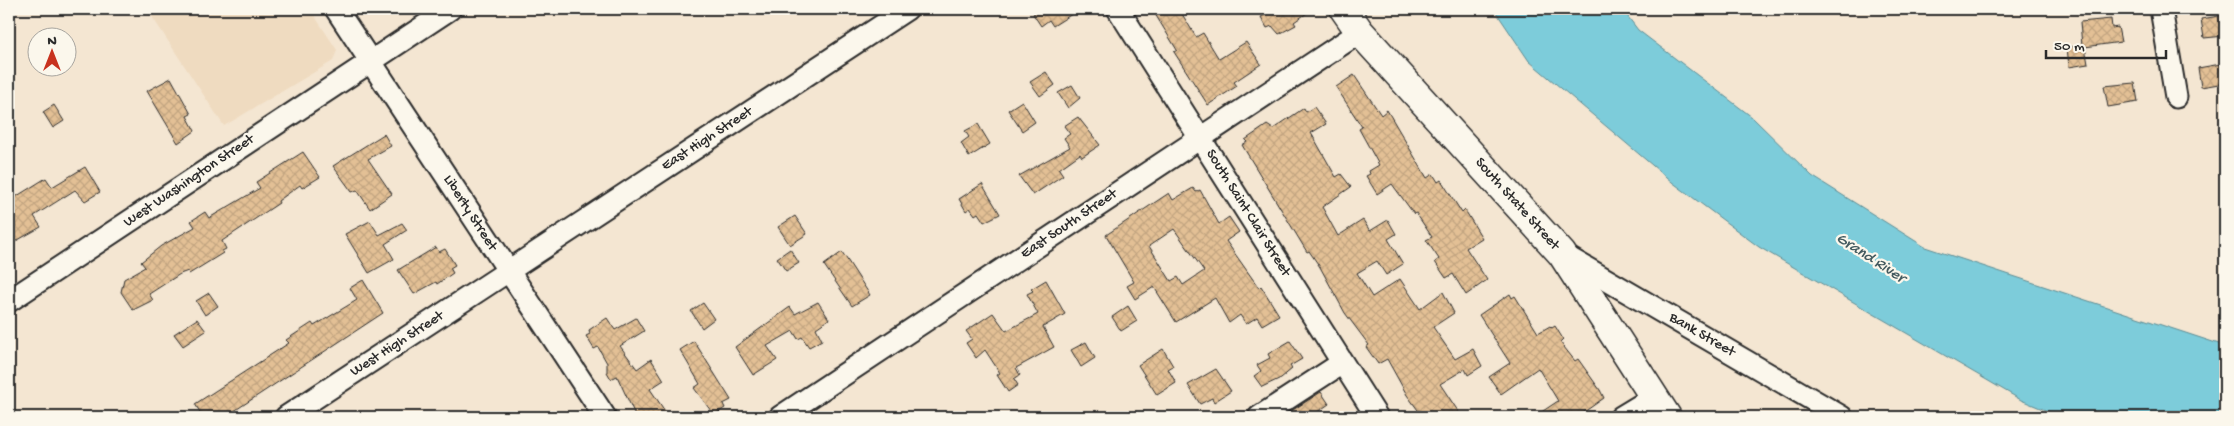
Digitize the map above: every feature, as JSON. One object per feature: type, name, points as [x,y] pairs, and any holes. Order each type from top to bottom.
[{"type":"main road","name":"South State Street","points":[[1344,9],[1360,32],[1562,254],[1661,407]]},
{"type":"street","name":"Liberty Street","points":[[336,9],[605,417]]},
{"type":"street","name":"West Washington Street","points":[[9,301],[450,9]]},
{"type":"street","name":"East High Street","points":[[507,270],[907,9]]},
{"type":"street","name":"South Saint Clair Street","points":[[1118,9],[1377,417]]},
{"type":"street","points":[[2161,9],[2176,97]]},
{"type":"street","name":"East South Street","points":[[780,417],[1200,136],[1360,32]]},
{"type":"street","name":"Bank Street","points":[[1562,254],[1842,417]]},
{"type":"street","name":"West High Street","points":[[286,417],[507,270]]},
{"type":"street","points":[[1259,417],[1342,363]]},
{"type":"street","points":[[1621,417],[1661,407]]},
{"type":"shaded area","points":[[147,9],[310,9],[337,50],[333,61],[224,126]]},
{"type":"water","name":"Grand River","points":[[1494,9],[1622,9],[1638,30],[1752,117],[1812,176],[1925,247],[2225,346],[2225,417],[2062,417],[2021,400],[1759,247],[1672,182],[1529,61]]},
{"type":"building","points":[[1042,9],[1080,9],[1053,26],[1049,20],[1041,26],[1033,14]]},
{"type":"building","points":[[1163,9],[1179,9],[1196,37],[1203,33],[1219,59],[1246,42],[1261,64],[1234,82],[1237,86],[1208,105],[1174,52],[1177,50],[1155,14]]},
{"type":"building","points":[[1275,9],[1313,9],[1294,22],[1296,25],[1279,34],[1272,26],[1267,28],[1261,17]]},
{"type":"building","points":[[2225,15],[2225,36],[2204,38],[2201,19]]},
{"type":"building","points":[[2111,19],[2112,28],[2118,27],[2121,42],[2085,47],[2088,64],[2069,67],[2067,47],[2082,46],[2080,22]]},
{"type":"building","points":[[2221,64],[2225,83],[2201,87],[2198,68]]},
{"type":"building","points":[[1046,72],[1055,85],[1040,96],[1030,82]]},
{"type":"building","points":[[1354,75],[1381,115],[1387,110],[1427,178],[1433,174],[1438,182],[1441,180],[1462,213],[1465,210],[1482,238],[1466,248],[1487,280],[1466,295],[1453,274],[1446,278],[1435,262],[1439,259],[1426,240],[1432,237],[1416,213],[1414,214],[1392,184],[1377,194],[1366,176],[1370,174],[1369,171],[1379,165],[1359,129],[1362,127],[1336,87]]},
{"type":"building","points":[[171,78],[191,114],[187,116],[195,131],[178,143],[147,91]]},
{"type":"building","points":[[2135,83],[2138,102],[2108,107],[2104,86]]},
{"type":"building","points":[[1072,85],[1080,98],[1068,108],[1058,93]]},
{"type":"building","points":[[1022,101],[1035,122],[1022,131],[1008,110]]},
{"type":"building","points":[[54,105],[64,121],[53,128],[43,112]]},
{"type":"building","points":[[1314,107],[1326,124],[1311,133],[1336,177],[1341,174],[1351,187],[1322,207],[1338,236],[1363,220],[1370,231],[1388,220],[1396,234],[1388,239],[1403,264],[1386,275],[1377,261],[1357,273],[1372,297],[1400,279],[1420,309],[1443,292],[1454,313],[1433,327],[1455,359],[1473,349],[1482,366],[1468,375],[1465,369],[1440,384],[1462,417],[1423,417],[1407,395],[1387,359],[1378,364],[1366,347],[1369,345],[1345,313],[1320,267],[1309,251],[1307,252],[1242,145],[1247,142],[1245,140],[1267,125],[1273,129],[1304,108],[1306,112]]},
{"type":"building","points":[[1078,117],[1100,145],[1082,157],[1080,154],[1059,169],[1063,175],[1033,195],[1019,176],[1070,147],[1064,138],[1070,134],[1064,126]]},
{"type":"building","points":[[978,124],[990,144],[969,157],[961,143],[969,137],[965,131]]},
{"type":"building","points":[[384,134],[391,146],[368,159],[392,194],[370,209],[357,190],[352,192],[333,166]]},
{"type":"building","points":[[303,152],[320,177],[302,188],[300,185],[278,201],[279,203],[222,241],[226,249],[222,251],[223,253],[189,274],[188,271],[180,274],[149,294],[153,300],[133,310],[121,292],[124,279],[145,267],[141,262],[161,246],[195,227],[191,221],[205,212],[209,218],[260,188],[256,182]]},
{"type":"building","points":[[85,167],[100,192],[85,201],[75,190],[34,216],[41,227],[9,245],[9,201],[46,178],[52,187]]},
{"type":"building","points":[[982,184],[1000,214],[984,222],[978,213],[975,215],[970,208],[966,211],[959,199]]},
{"type":"building","points":[[1193,188],[1196,192],[1200,190],[1219,224],[1229,217],[1239,232],[1226,241],[1259,288],[1261,286],[1279,315],[1262,325],[1257,317],[1246,324],[1240,315],[1229,323],[1215,298],[1176,322],[1154,287],[1135,299],[1127,286],[1134,282],[1106,235],[1169,193],[1173,200]],"holes":[[[1174,229],[1204,271],[1183,285],[1178,277],[1171,281],[1149,246]]]},
{"type":"building","points":[[795,216],[807,234],[790,245],[778,227]]},
{"type":"building","points":[[370,221],[379,235],[402,223],[407,230],[385,244],[394,259],[369,273],[345,234]]},
{"type":"building","points":[[436,247],[439,252],[445,249],[455,265],[450,268],[453,273],[437,284],[436,282],[414,294],[398,270]]},
{"type":"building","points":[[790,249],[799,263],[786,271],[777,258]]},
{"type":"building","points":[[842,252],[870,295],[852,306],[824,265]]},
{"type":"building","points":[[363,280],[383,313],[225,417],[203,417],[195,404],[289,343],[286,340],[312,323],[314,326],[357,300],[350,288]]},
{"type":"building","points":[[1046,280],[1065,314],[1043,327],[1054,347],[1016,368],[1020,375],[1014,379],[1018,385],[1008,392],[997,375],[1000,373],[985,350],[976,358],[966,343],[972,339],[966,331],[993,313],[1006,331],[1038,314],[1027,294],[1033,291],[1031,289]]},
{"type":"building","points":[[209,293],[218,306],[205,315],[196,301]]},
{"type":"building","points":[[1510,294],[1512,298],[1515,296],[1538,333],[1550,326],[1552,328],[1555,326],[1563,339],[1560,342],[1575,361],[1578,359],[1604,398],[1577,417],[1534,417],[1558,401],[1538,368],[1501,394],[1489,377],[1510,363],[1479,315]]},
{"type":"building","points":[[818,302],[829,319],[816,328],[822,340],[809,347],[802,337],[798,339],[793,331],[767,346],[777,360],[753,375],[735,347],[790,307],[795,314]]},
{"type":"building","points":[[703,303],[714,319],[702,328],[691,311]]},
{"type":"building","points":[[1128,306],[1137,321],[1121,331],[1112,317]]},
{"type":"building","points":[[607,318],[615,330],[636,318],[644,331],[620,346],[637,369],[651,359],[664,380],[650,389],[669,417],[636,417],[617,376],[611,379],[607,372],[607,363],[598,347],[594,349],[586,336],[590,334],[589,330]]},
{"type":"building","points":[[197,319],[206,331],[183,346],[174,334]]},
{"type":"building","points":[[694,341],[731,400],[723,404],[725,408],[714,415],[694,388],[700,384],[680,350]]},
{"type":"building","points":[[1290,341],[1302,359],[1290,366],[1292,369],[1281,378],[1262,387],[1254,376],[1261,371],[1257,365],[1270,358],[1268,354]]},
{"type":"building","points":[[1086,342],[1095,358],[1081,367],[1071,350]]},
{"type":"building","points":[[1163,349],[1173,366],[1168,369],[1176,383],[1157,395],[1138,365]]},
{"type":"building","points":[[1216,369],[1231,391],[1214,402],[1212,398],[1200,404],[1188,385]]},
{"type":"building","points":[[1321,392],[1329,404],[1310,417],[1282,417]]}]
